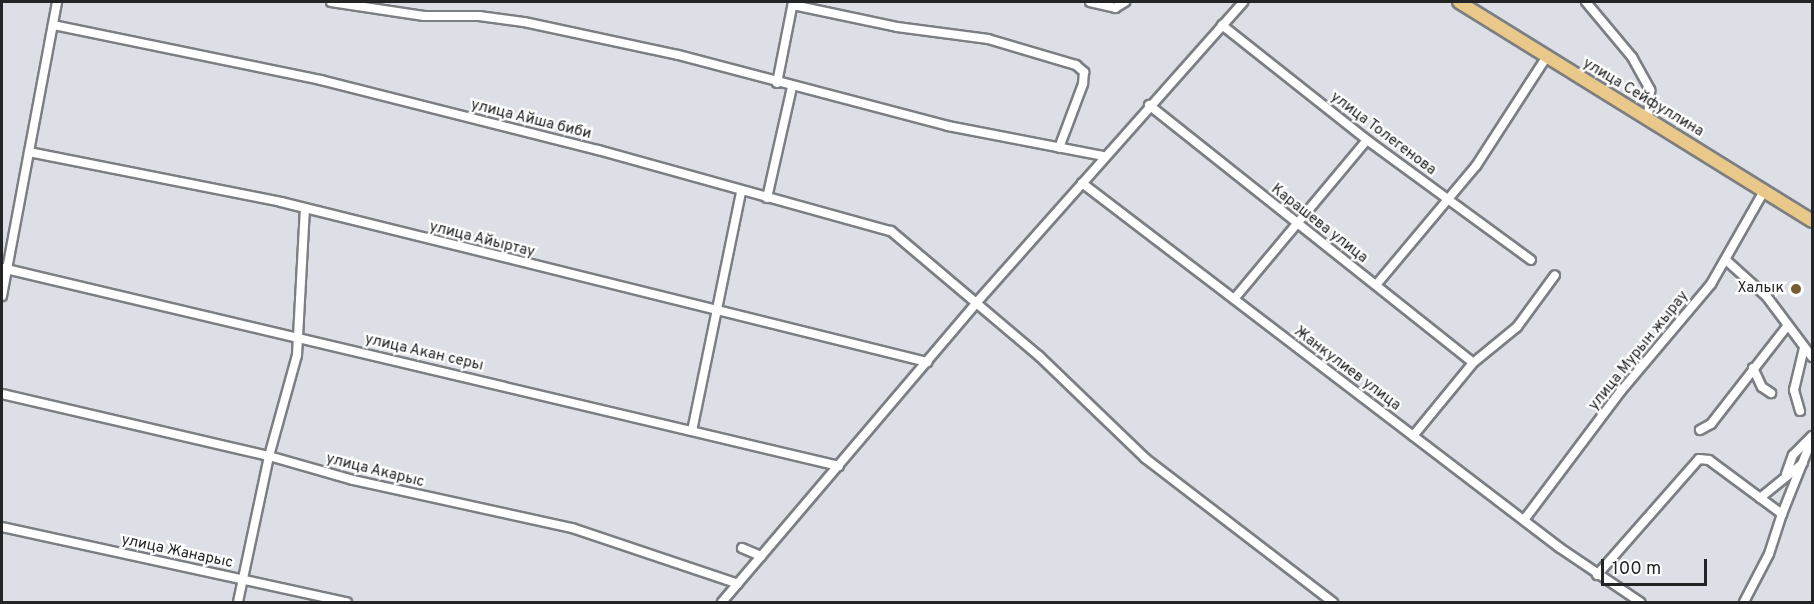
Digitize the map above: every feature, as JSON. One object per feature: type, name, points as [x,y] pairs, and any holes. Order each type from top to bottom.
[{"type":"main road","name":"улица Сейфуллина","points":[[1459,2],[1546,58],[1648,117],[1812,221]]},
{"type":"street","points":[[2,296],[4,269],[57,2]]},
{"type":"street","points":[[331,2],[424,16],[479,16],[524,22],[678,55],[792,87],[948,126],[1104,156]]},
{"type":"street","points":[[1090,2],[1115,8],[1125,2]]},
{"type":"street","points":[[722,603],[977,302],[1149,105],[1243,2]]},
{"type":"street","points":[[1586,2],[1632,57],[1650,90],[1648,117]]},
{"type":"street","points":[[777,83],[793,3],[897,27],[988,39],[1076,65],[1084,72],[1083,84],[1059,148]]},
{"type":"street","name":"улица Айша биби","points":[[53,25],[321,80],[609,153],[741,192],[891,231],[977,302],[1145,458],[1333,603]]},
{"type":"street","name":"улица Толегенова","points":[[1222,25],[1367,140],[1531,260]]},
{"type":"street","points":[[1376,285],[1476,166],[1546,58]]},
{"type":"street","points":[[767,198],[792,87]]},
{"type":"street","name":"Карашева улица","points":[[1149,105],[1473,363]]},
{"type":"street","points":[[1234,299],[1367,140]]},
{"type":"street","name":"улица Айыртау","points":[[28,152],[304,210],[927,362]]},
{"type":"street","name":"Жанкулиев улица","points":[[1082,183],[1597,575],[1640,603]]},
{"type":"street","name":"улица Мурын жырау","points":[[1524,520],[1621,391],[1727,261],[1764,191]]},
{"type":"street","points":[[692,431],[741,192]]},
{"type":"street","points":[[238,603],[268,456],[300,338],[304,210]]},
{"type":"street","points":[[1727,261],[1767,297],[1812,357]]},
{"type":"street","name":"улица Акан серы","points":[[4,269],[839,466]]},
{"type":"street","points":[[1413,436],[1473,363],[1517,327],[1555,275]]},
{"type":"street","points":[[1700,430],[1711,424],[1788,325]]},
{"type":"street","points":[[1800,411],[1794,390],[1804,348]]},
{"type":"street","points":[[1753,368],[1762,387],[1771,393]]},
{"type":"street","name":"улица Акарыс","points":[[2,393],[268,456],[353,480],[572,528],[738,584]]},
{"type":"street","points":[[1744,603],[1769,554],[1812,437]]},
{"type":"street","points":[[1786,474],[1793,456],[1812,437]]},
{"type":"street","points":[[1597,575],[1695,463],[1709,460],[1782,514]]},
{"type":"street","points":[[1761,498],[1786,474],[1803,463]]},
{"type":"street","name":"улица Жанарыс","points":[[2,528],[347,603]]},
{"type":"street","points":[[742,548],[761,556]]},
{"type":"place","name":"Халык","points":[[1796,289]]}]
